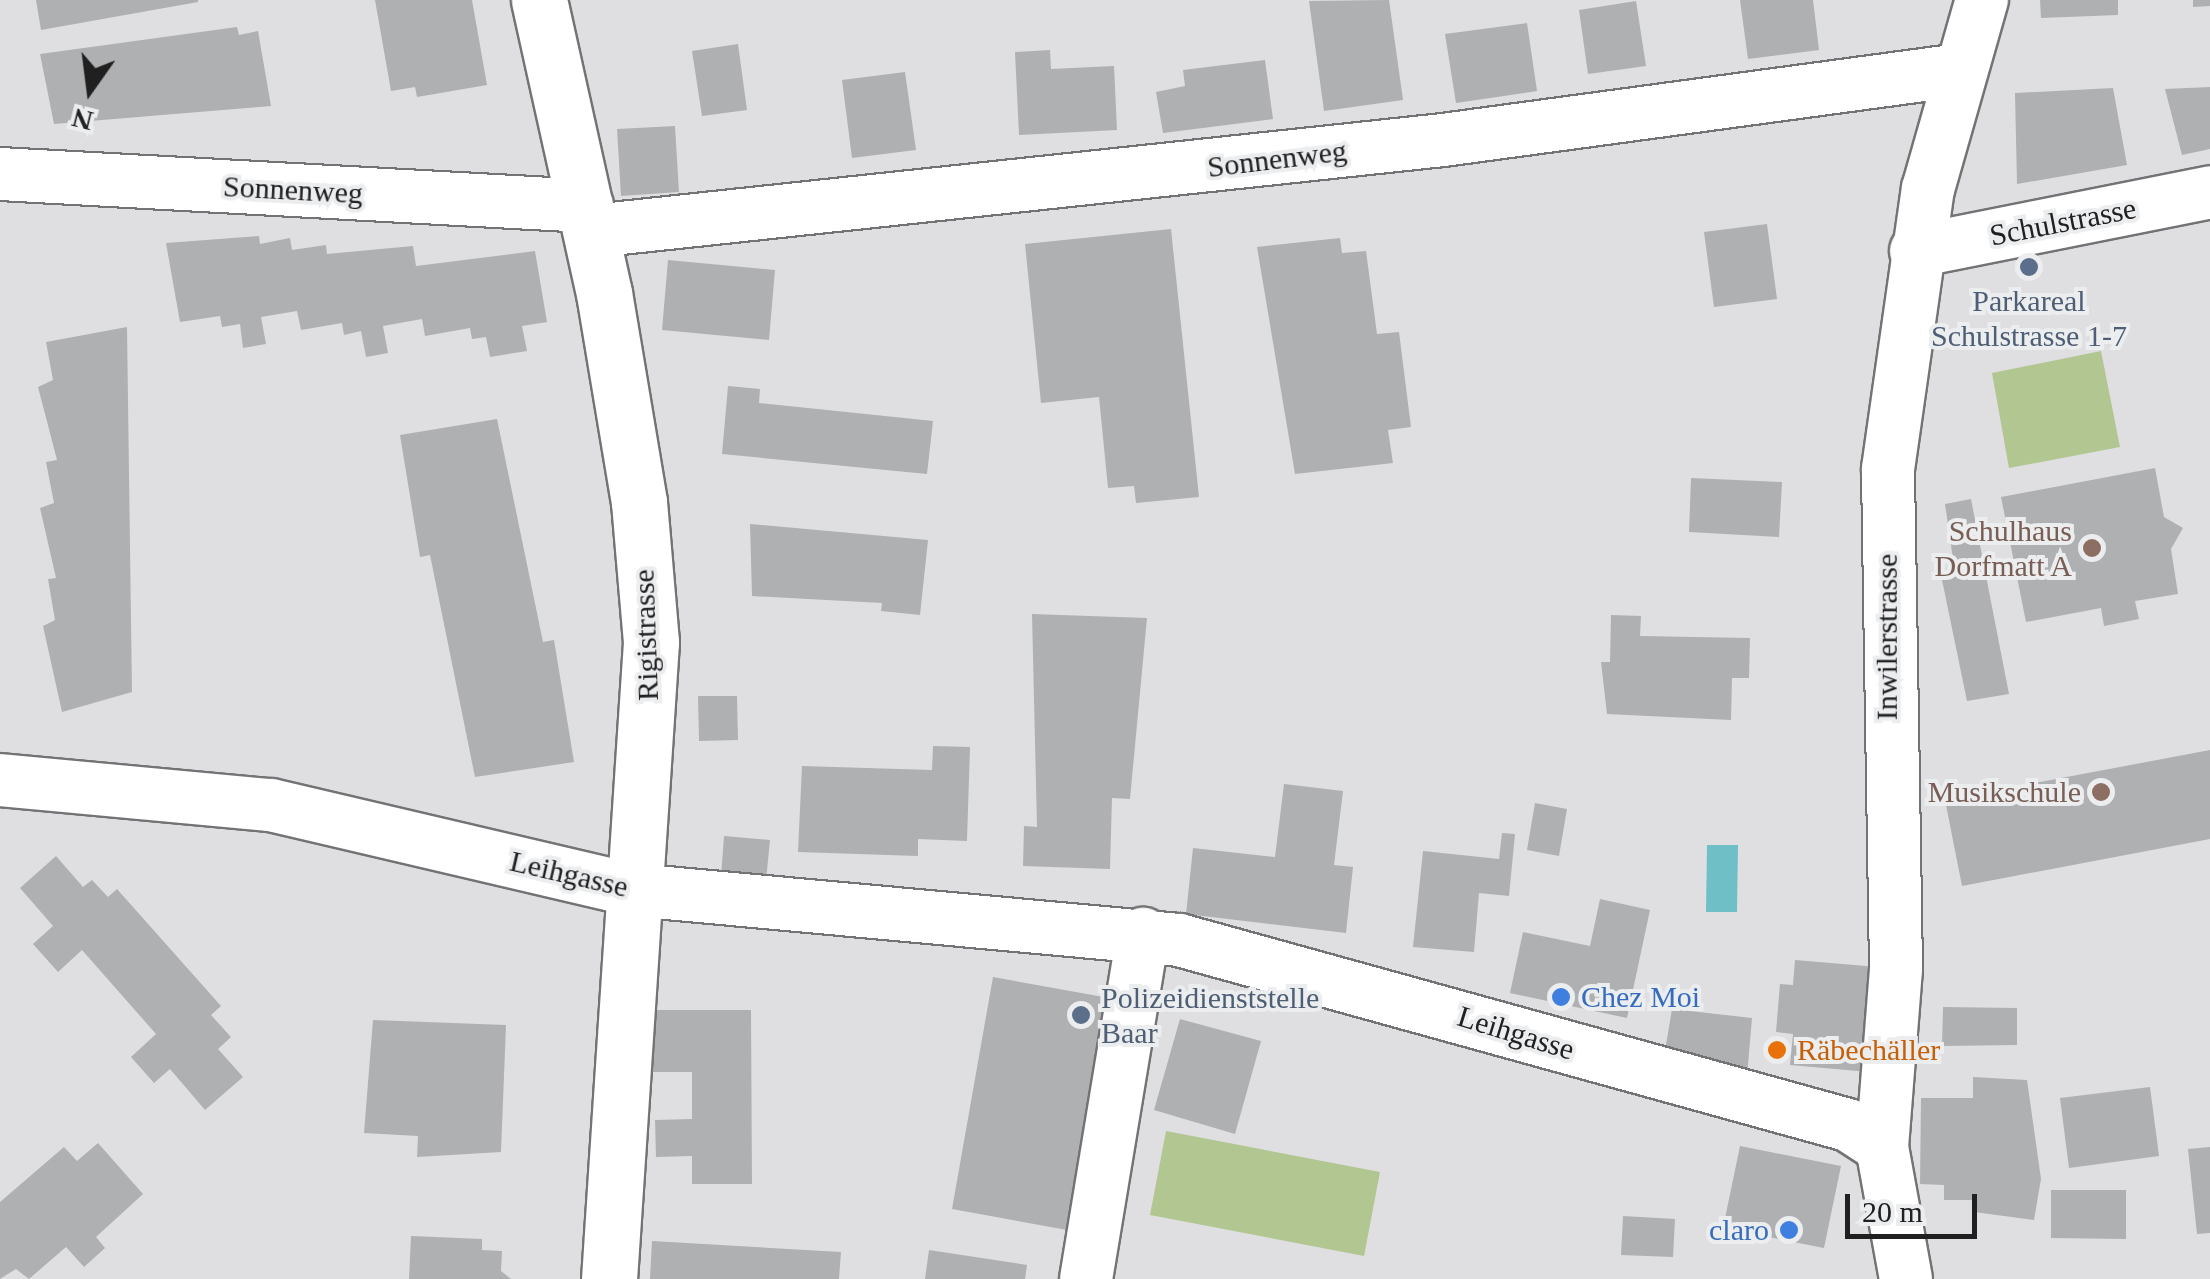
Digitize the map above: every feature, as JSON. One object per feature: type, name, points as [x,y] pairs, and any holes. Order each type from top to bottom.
[{"type":"street","name":"Rigistrasse","points":[[539,0],[590,218],[639,502],[650,642],[609,1279]]},
{"type":"street","name":"Inwilerstrasse","points":[[1906,1279],[1882,1148],[1896,968],[1888,468],[1916,251],[1960,70],[1982,0]]},
{"type":"street","name":"Sonnenweg","points":[[0,174],[590,218],[1443,140],[1960,70]]},
{"type":"street","name":"Schulstrasse","points":[[1916,251],[2210,192]]},
{"type":"street","name":"Leihgasse","points":[[0,780],[108,782],[271,804],[634,890],[1143,934],[1303,969],[1848,1125],[1882,1148]]},
{"type":"street","points":[[1086,1279],[1143,934]]},
{"type":"green space","points":[[2101,351],[2120,447],[2009,468],[1992,373]]},
{"type":"green space","points":[[1166,1131],[1380,1172],[1364,1256],[1150,1215]]},
{"type":"water","points":[[1707,845],[1738,845],[1737,912],[1706,912]]},
{"type":"building","points":[[36,0],[198,0],[198,2],[41,30]]},
{"type":"building","points":[[375,0],[472,0],[487,85],[417,97],[415,87],[391,91]]},
{"type":"building","points":[[1389,0],[1403,100],[1324,111],[1309,1]]},
{"type":"building","points":[[1740,0],[1813,0],[1819,50],[1748,59]]},
{"type":"building","points":[[2040,0],[2118,0],[2118,15],[2041,18]]},
{"type":"building","points":[[2193,0],[2210,0],[2210,6],[2193,7]]},
{"type":"building","points":[[1636,1],[1646,66],[1588,74],[1579,10]]},
{"type":"building","points":[[1527,23],[1537,91],[1456,103],[1445,34]]},
{"type":"building","points":[[237,27],[239,35],[258,31],[271,106],[54,124],[40,54]]},
{"type":"building","points":[[738,44],[747,110],[702,116],[692,51]]},
{"type":"building","points":[[1050,50],[1051,69],[1114,66],[1117,130],[1019,135],[1015,52]]},
{"type":"building","points":[[1265,60],[1273,119],[1163,133],[1156,92],[1185,86],[1183,70]]},
{"type":"building","points":[[905,72],[916,150],[852,158],[842,80]]},
{"type":"building","points":[[2210,87],[2210,149],[2182,155],[2165,89]]},
{"type":"building","points":[[2113,88],[2127,165],[2017,184],[2015,93]]},
{"type":"building","points":[[675,126],[679,192],[621,196],[617,129]]},
{"type":"building","points":[[1767,224],[1777,299],[1714,307],[1704,232]]},
{"type":"building","points":[[1171,229],[1199,497],[1136,503],[1134,486],[1108,488],[1099,397],[1041,403],[1025,244]]},
{"type":"building","points":[[259,236],[260,244],[290,238],[292,250],[326,245],[327,254],[413,246],[416,266],[535,251],[547,322],[522,326],[527,351],[490,357],[486,337],[472,339],[470,328],[425,336],[422,319],[383,326],[388,353],[366,357],[361,331],[344,335],[342,323],[301,330],[297,311],[261,317],[266,344],[243,348],[240,324],[222,327],[220,316],[180,322],[166,243]]},
{"type":"building","points":[[1340,238],[1342,253],[1366,251],[1377,334],[1399,332],[1411,427],[1388,430],[1393,463],[1295,474],[1257,247]]},
{"type":"building","points":[[668,260],[775,270],[769,340],[662,330]]},
{"type":"building","points":[[127,327],[132,692],[62,712],[43,626],[55,620],[48,579],[56,578],[40,508],[54,503],[46,462],[57,460],[38,387],[53,380],[46,342]]},
{"type":"building","points":[[728,386],[760,389],[759,403],[933,421],[927,474],[722,454]]},
{"type":"building","points":[[497,419],[543,642],[554,640],[574,762],[475,777],[430,555],[420,557],[400,435]]},
{"type":"building","name":"Schulhaus Dorfmatt A","points":[[2155,468],[2164,517],[2183,528],[2171,549],[2178,594],[2135,601],[2139,619],[2104,626],[2101,608],[2026,622],[2001,497]]},
{"type":"building","points":[[1691,478],[1782,482],[1779,537],[1689,532]]},
{"type":"building","points":[[1971,499],[2009,694],[1967,701],[1941,575],[1955,573],[1945,504]]},
{"type":"building","points":[[750,524],[928,540],[920,615],[881,611],[882,603],[752,596]]},
{"type":"building","points":[[1032,614],[1147,618],[1130,799],[1112,798],[1110,869],[1023,866],[1024,826],[1037,827]]},
{"type":"building","points":[[1611,615],[1641,616],[1640,636],[1750,638],[1749,678],[1732,678],[1731,720],[1607,714],[1601,662],[1610,662]]},
{"type":"building","points":[[698,696],[737,696],[738,740],[699,741]]},
{"type":"building","points":[[933,746],[970,747],[967,841],[918,839],[918,856],[798,852],[802,766],[932,770]]},
{"type":"building","points":[[2210,750],[2210,839],[1962,886],[1945,800]]},
{"type":"building","points":[[1284,784],[1343,791],[1334,865],[1353,867],[1346,933],[1186,914],[1193,848],[1275,857]]},
{"type":"building","points":[[1535,803],[1567,809],[1559,856],[1527,850]]},
{"type":"building","points":[[1502,833],[1515,834],[1509,896],[1479,893],[1474,952],[1413,947],[1423,851],[1499,859]]},
{"type":"building","points":[[724,836],[770,840],[766,881],[721,877]]},
{"type":"building","points":[[56,856],[83,887],[92,880],[108,897],[117,889],[221,1006],[211,1015],[231,1037],[218,1049],[243,1077],[205,1110],[170,1069],[154,1083],[131,1057],[156,1034],[82,950],[58,972],[33,944],[53,926],[20,888]]},
{"type":"building","points":[[1600,899],[1650,910],[1627,1018],[1510,993],[1523,932],[1590,946]]},
{"type":"building","points":[[1795,960],[1878,967],[1869,1072],[1790,1065],[1793,1034],[1776,1032],[1780,984],[1793,985]]},
{"type":"building","points":[[993,977],[1109,998],[1067,1230],[952,1209]]},
{"type":"building","points":[[1943,1007],[2017,1008],[2017,1045],[1942,1046]]},
{"type":"building","points":[[1672,1009],[1752,1018],[1747,1076],[1664,1057]]},
{"type":"building","points":[[652,1010],[751,1010],[752,1184],[692,1184],[692,1156],[656,1157],[655,1120],[692,1119],[692,1072],[653,1072]]},
{"type":"building","points":[[1180,1019],[1261,1041],[1235,1134],[1154,1110]]},
{"type":"building","points":[[373,1020],[506,1025],[501,1152],[417,1157],[418,1136],[364,1133]]},
{"type":"building","points":[[1973,1077],[2027,1080],[2041,1179],[2034,1220],[1974,1212],[1974,1200],[1944,1200],[1944,1185],[1920,1184],[1921,1098],[1973,1098]]},
{"type":"building","points":[[2150,1087],[2159,1156],[2069,1168],[2060,1098]]},
{"type":"building","points":[[98,1143],[143,1194],[96,1237],[105,1248],[84,1267],[66,1247],[29,1279],[16,1269],[0,1279],[0,1202],[64,1147],[77,1161]]},
{"type":"building","points":[[1740,1146],[1841,1166],[1824,1248],[1723,1228]]},
{"type":"building","points":[[2210,1147],[2210,1233],[2197,1234],[2188,1149]]},
{"type":"building","points":[[2051,1190],[2126,1190],[2126,1239],[2051,1238]]},
{"type":"building","points":[[1623,1216],[1675,1219],[1673,1257],[1621,1255]]},
{"type":"building","points":[[411,1236],[482,1239],[482,1250],[502,1251],[501,1271],[511,1279],[409,1279]]},
{"type":"building","points":[[652,1241],[841,1252],[839,1279],[650,1279]]},
{"type":"building","points":[[929,1250],[1027,1265],[1025,1279],[925,1279]]},
{"type":"place","name":"Parkareal Schulstrasse 1-7","points":[[2029,267]]},
{"type":"place","name":"Schulhaus Dorfmatt A","points":[[2092,548]]},
{"type":"place","name":"Musikschule","points":[[2101,792]]},
{"type":"place","name":"Chez Moi","points":[[1561,997]]},
{"type":"place","name":"Polizeidienststelle Baar","points":[[1081,1015]]},
{"type":"place","name":"Räbechäller","points":[[1777,1050]]},
{"type":"place","name":"claro","points":[[1789,1230]]}]
